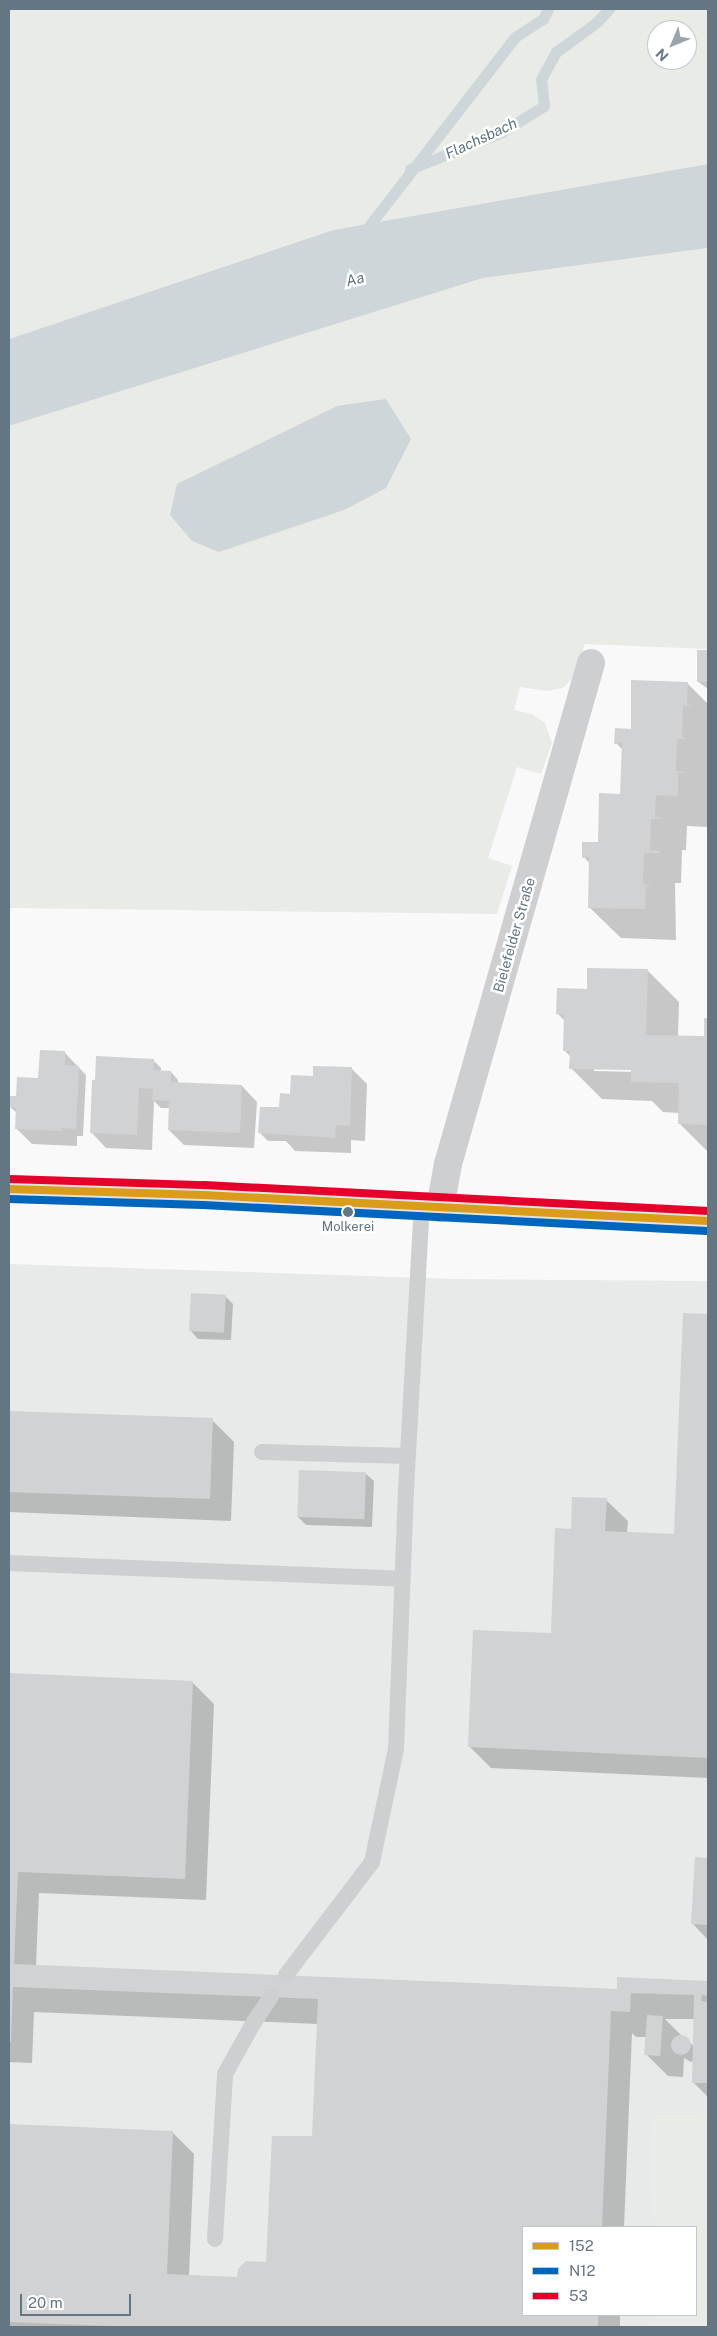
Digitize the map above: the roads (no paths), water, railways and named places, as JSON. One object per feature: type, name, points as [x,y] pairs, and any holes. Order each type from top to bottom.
[{"type":"street","name":"Bielefelder Straße","points":[[431,1207],[448,1164],[592,663]]},
{"type":"street","points":[[9,1189],[203,1195],[708,1221]]},
{"type":"lane","points":[[286,1975],[372,1862],[396,1750],[408,1456],[431,1207]]},
{"type":"lane","points":[[262,1452],[408,1456]]},
{"type":"lane","points":[[9,1562],[402,1579]]},
{"type":"lane","points":[[216,2238],[225,2074],[254,2022],[271,1997]]},
{"type":"water","name":"Aa","points":[[708,164],[708,248],[483,278],[9,426],[9,339],[333,230]]},
{"type":"water","points":[[386,399],[411,439],[386,488],[344,510],[219,552],[192,541],[170,515],[177,484],[337,406]]},
{"type":"waterway","name":"Flachsbach","points":[[362,235],[515,37],[543,19],[548,9]]},
{"type":"waterway","name":"Flachsbach","points":[[410,169],[502,132],[544,106],[541,79],[556,52],[597,22],[609,9]]},
{"type":"place","name":"Molkerei","points":[[348,1212]]}]
